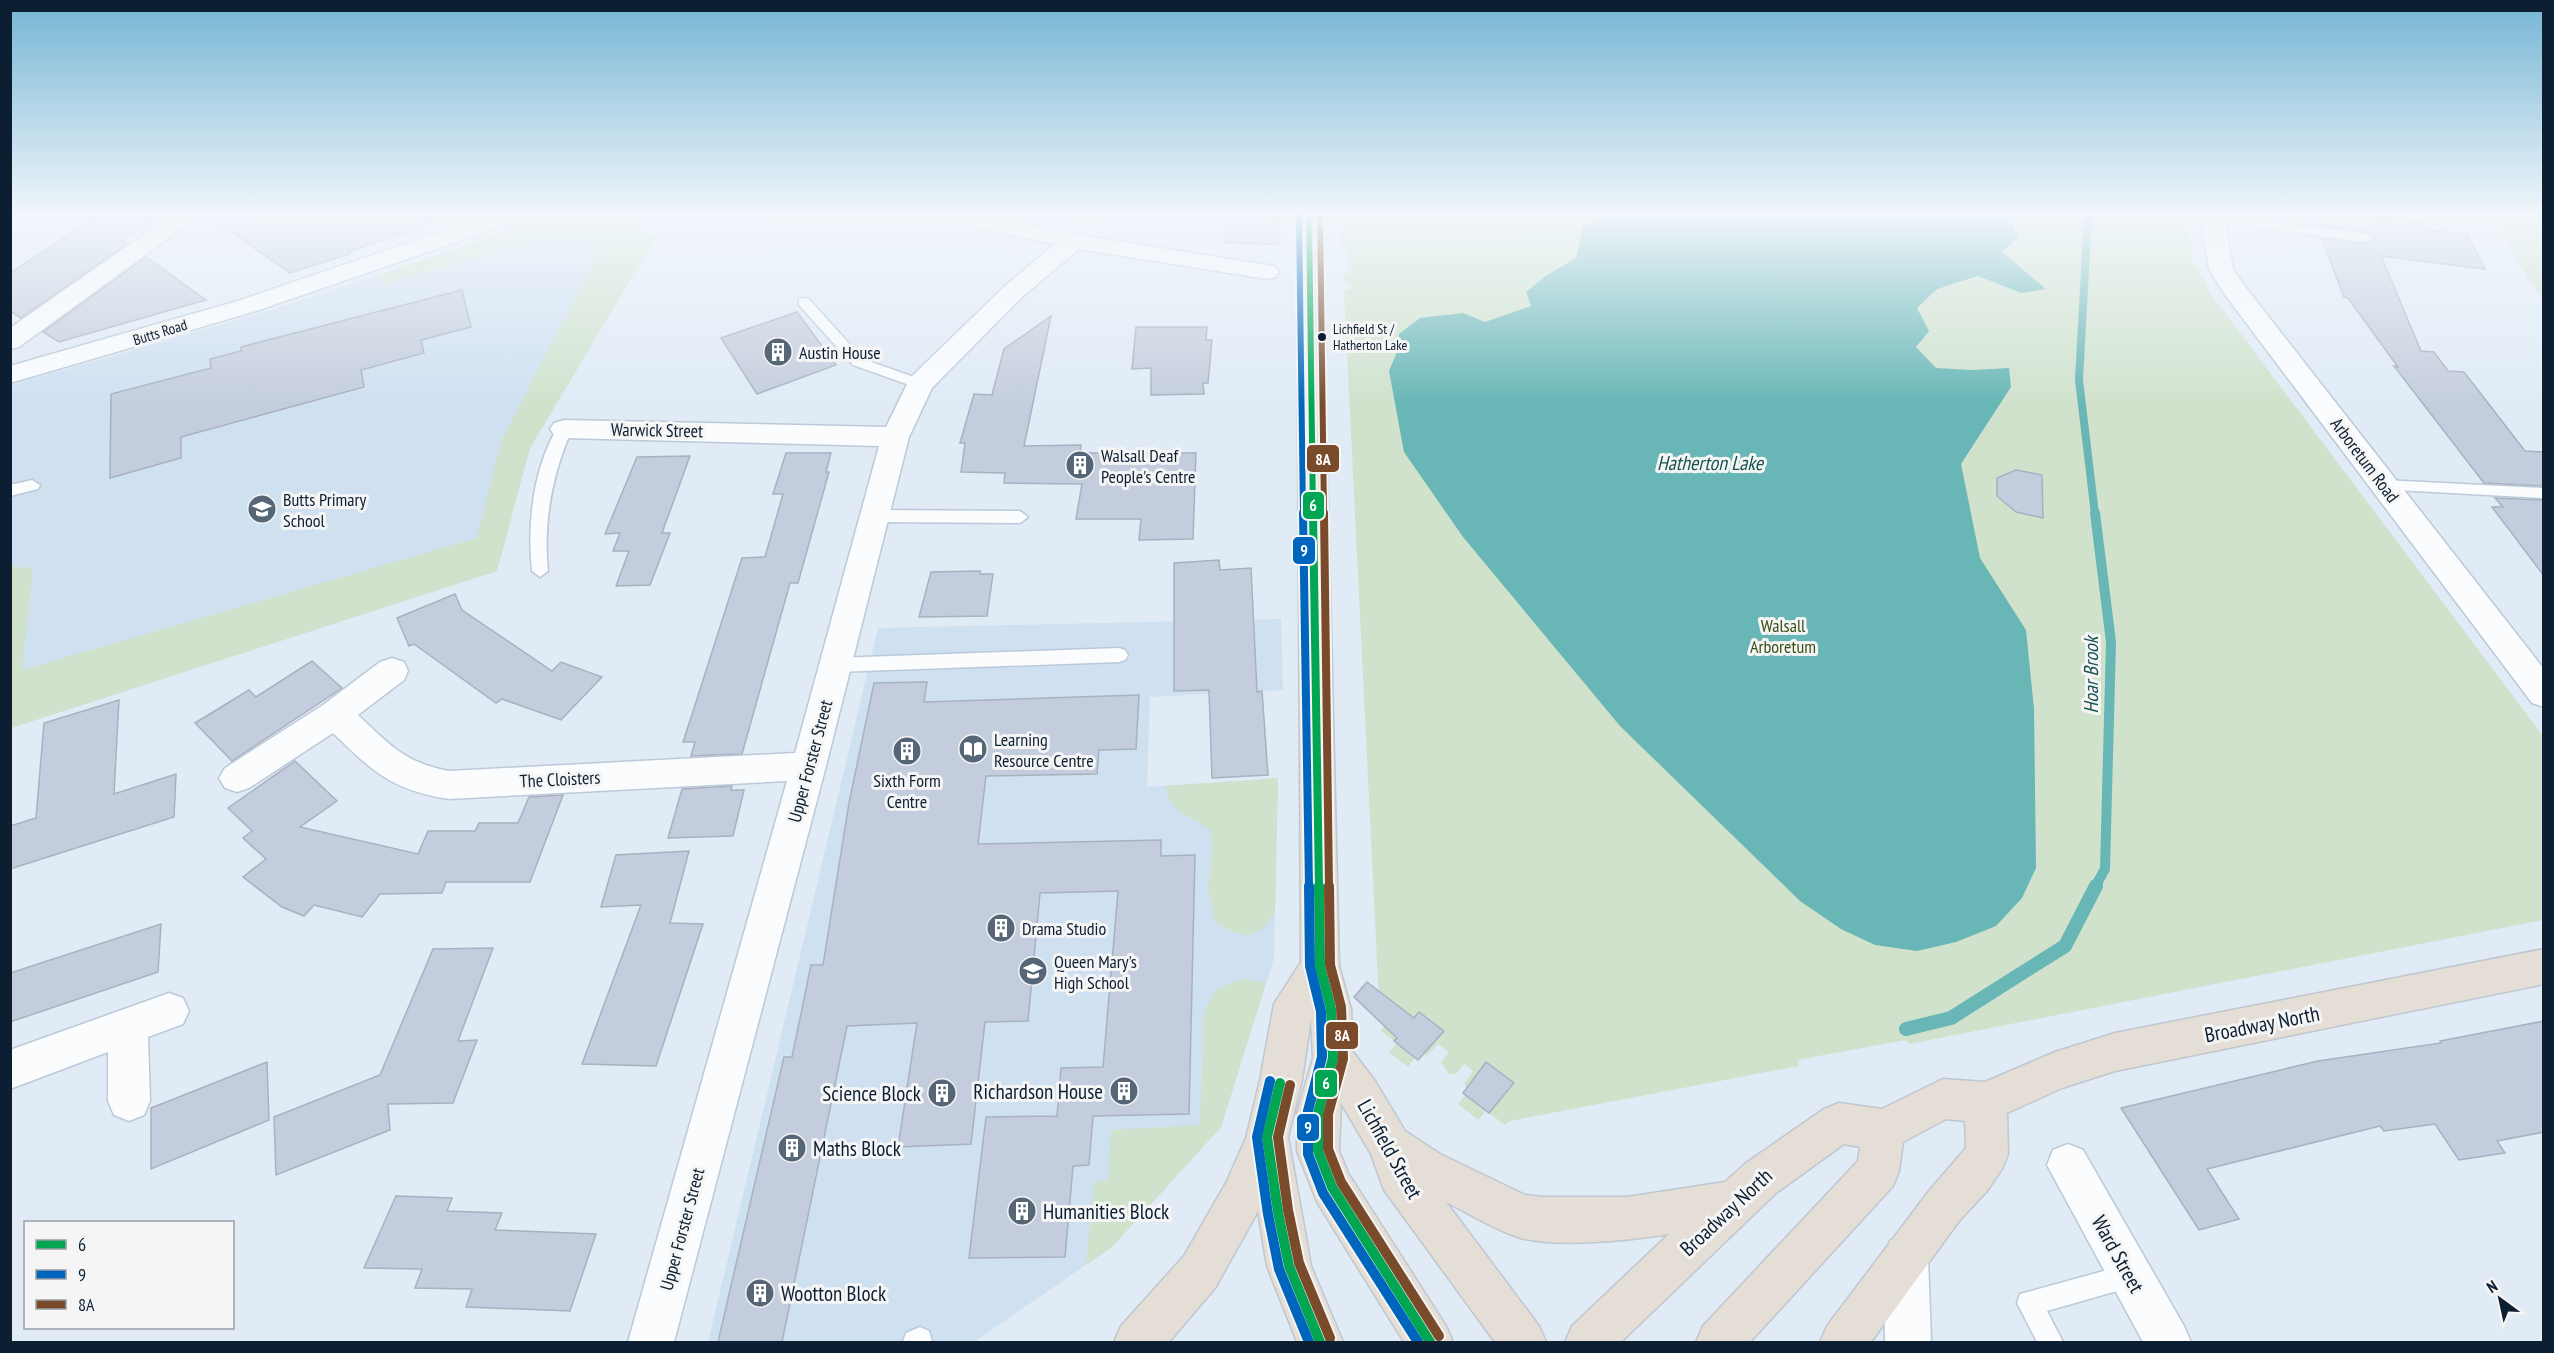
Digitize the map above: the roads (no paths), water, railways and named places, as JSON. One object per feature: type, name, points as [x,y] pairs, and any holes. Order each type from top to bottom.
[{"type":"highway","points":[[1310,278],[1320,966],[1332,1009],[1333,1058],[1318,1113],[1318,1151],[1332,1187],[1430,1342]]},
{"type":"highway","points":[[1137,1342],[1189,1288],[1206,1265],[1238,1209],[1267,1137],[1281,1080],[1294,1004],[1320,966]]},
{"type":"highway","name":"Broadway North","points":[[1588,1342],[1732,1203],[1805,1144],[1839,1123],[1884,1130],[1943,1099],[1986,1102],[2055,1071],[2115,1052],[2544,966]]},
{"type":"highway","name":"Lichfield Street","points":[[1333,1058],[1360,1095],[1390,1146],[1399,1175],[1523,1342]]},
{"type":"highway","points":[[1843,1342],[1987,1154],[1986,1102]]},
{"type":"highway","points":[[1719,1342],[1878,1171],[1884,1130]]},
{"type":"highway","points":[[1267,1137],[1289,1266],[1320,1342]]},
{"type":"highway","points":[[1390,1146],[1425,1169],[1522,1216],[1543,1219],[1627,1219],[1732,1203]]},
{"type":"street","points":[[10,341],[99,278]]},
{"type":"street","name":"Butts Road","points":[[10,375],[250,305],[328,278]]},
{"type":"street","name":"Upper Forster Street","points":[[651,1342],[809,766],[895,438],[920,384],[1027,278]]},
{"type":"street","name":"Arboretum Road","points":[[2226,278],[2544,694]]},
{"type":"street","name":"Warwick Street","points":[[564,429],[727,431],[895,438]]},
{"type":"street","points":[[237,777],[335,714],[392,671]]},
{"type":"street","name":"The Cloisters","points":[[335,714],[386,762],[419,780],[449,785],[809,766]]},
{"type":"street","points":[[10,1070],[169,1011]]},
{"type":"street","points":[[128,1027],[129,1101]]},
{"type":"street","name":"Ward Street","points":[[2068,1165],[2168,1342]]},
{"type":"street","points":[[1906,1257],[1908,1342]]},
{"type":"lane","points":[[804,302],[858,362],[920,384]]},
{"type":"lane","name":"Warwick Street","points":[[540,571],[537,549],[546,480],[564,429]]},
{"type":"lane","points":[[10,491],[32,485]]},
{"type":"lane","points":[[2384,485],[2421,485],[2544,493]]},
{"type":"lane","points":[[874,516],[1020,518]]},
{"type":"lane","points":[[836,665],[1119,655]]},
{"type":"lane","points":[[2050,1342],[2029,1303],[2129,1275]]},
{"type":"water","name":"Hatherton Lake","points":[[1543,278],[1971,278],[1937,289],[1917,308],[1929,331],[1916,347],[1936,368],[1973,370],[2009,368],[2011,387],[1961,464],[1980,558],[2026,630],[2034,709],[2036,868],[2022,898],[1996,926],[1956,942],[1917,951],[1875,945],[1841,929],[1800,901],[1620,726],[1463,537],[1404,452],[1389,371],[1397,352],[1399,334],[1420,318],[1463,313],[1485,322],[1531,306],[1526,292]]},
{"type":"water","name":"Hatherton Lake","points":[[1983,278],[2033,278],[2046,289],[2021,293]]},
{"type":"waterway","name":"Hoar Brook","points":[[2085,278],[2079,380],[2095,514]]},
{"type":"waterway","name":"Hoar Brook","points":[[2095,513],[2111,642],[2105,869],[2095,887]]},
{"type":"waterway","name":"Hoar Brook","points":[[1906,1029],[1951,1018],[2065,946],[2096,886]]},
{"type":"place","name":"Lichfield St / Hatherton Lake","points":[[1322,337]]},
{"type":"place","name":"Austin House","points":[[778,352]]},
{"type":"place","name":"Walsall Deaf People's Centre","points":[[1080,465]]},
{"type":"place","name":"Butts Primary School","points":[[262,509]]},
{"type":"place","name":"Learning Resource Centre","points":[[973,749]]},
{"type":"place","name":"Sixth Form Centre","points":[[907,751]]},
{"type":"place","name":"Drama Studio","points":[[1001,928]]},
{"type":"place","name":"Queen Mary's High School","points":[[1033,971]]},
{"type":"place","name":"Richardson House","points":[[1124,1091]]},
{"type":"place","name":"Science Block","points":[[942,1093]]},
{"type":"place","name":"Maths Block","points":[[792,1148]]},
{"type":"place","name":"Humanities Block","points":[[1022,1211]]},
{"type":"place","name":"Wootton Block","points":[[760,1293]]},
{"type":"park label","name":"Walsall Arboretum","points":[[1783,635]]}]
